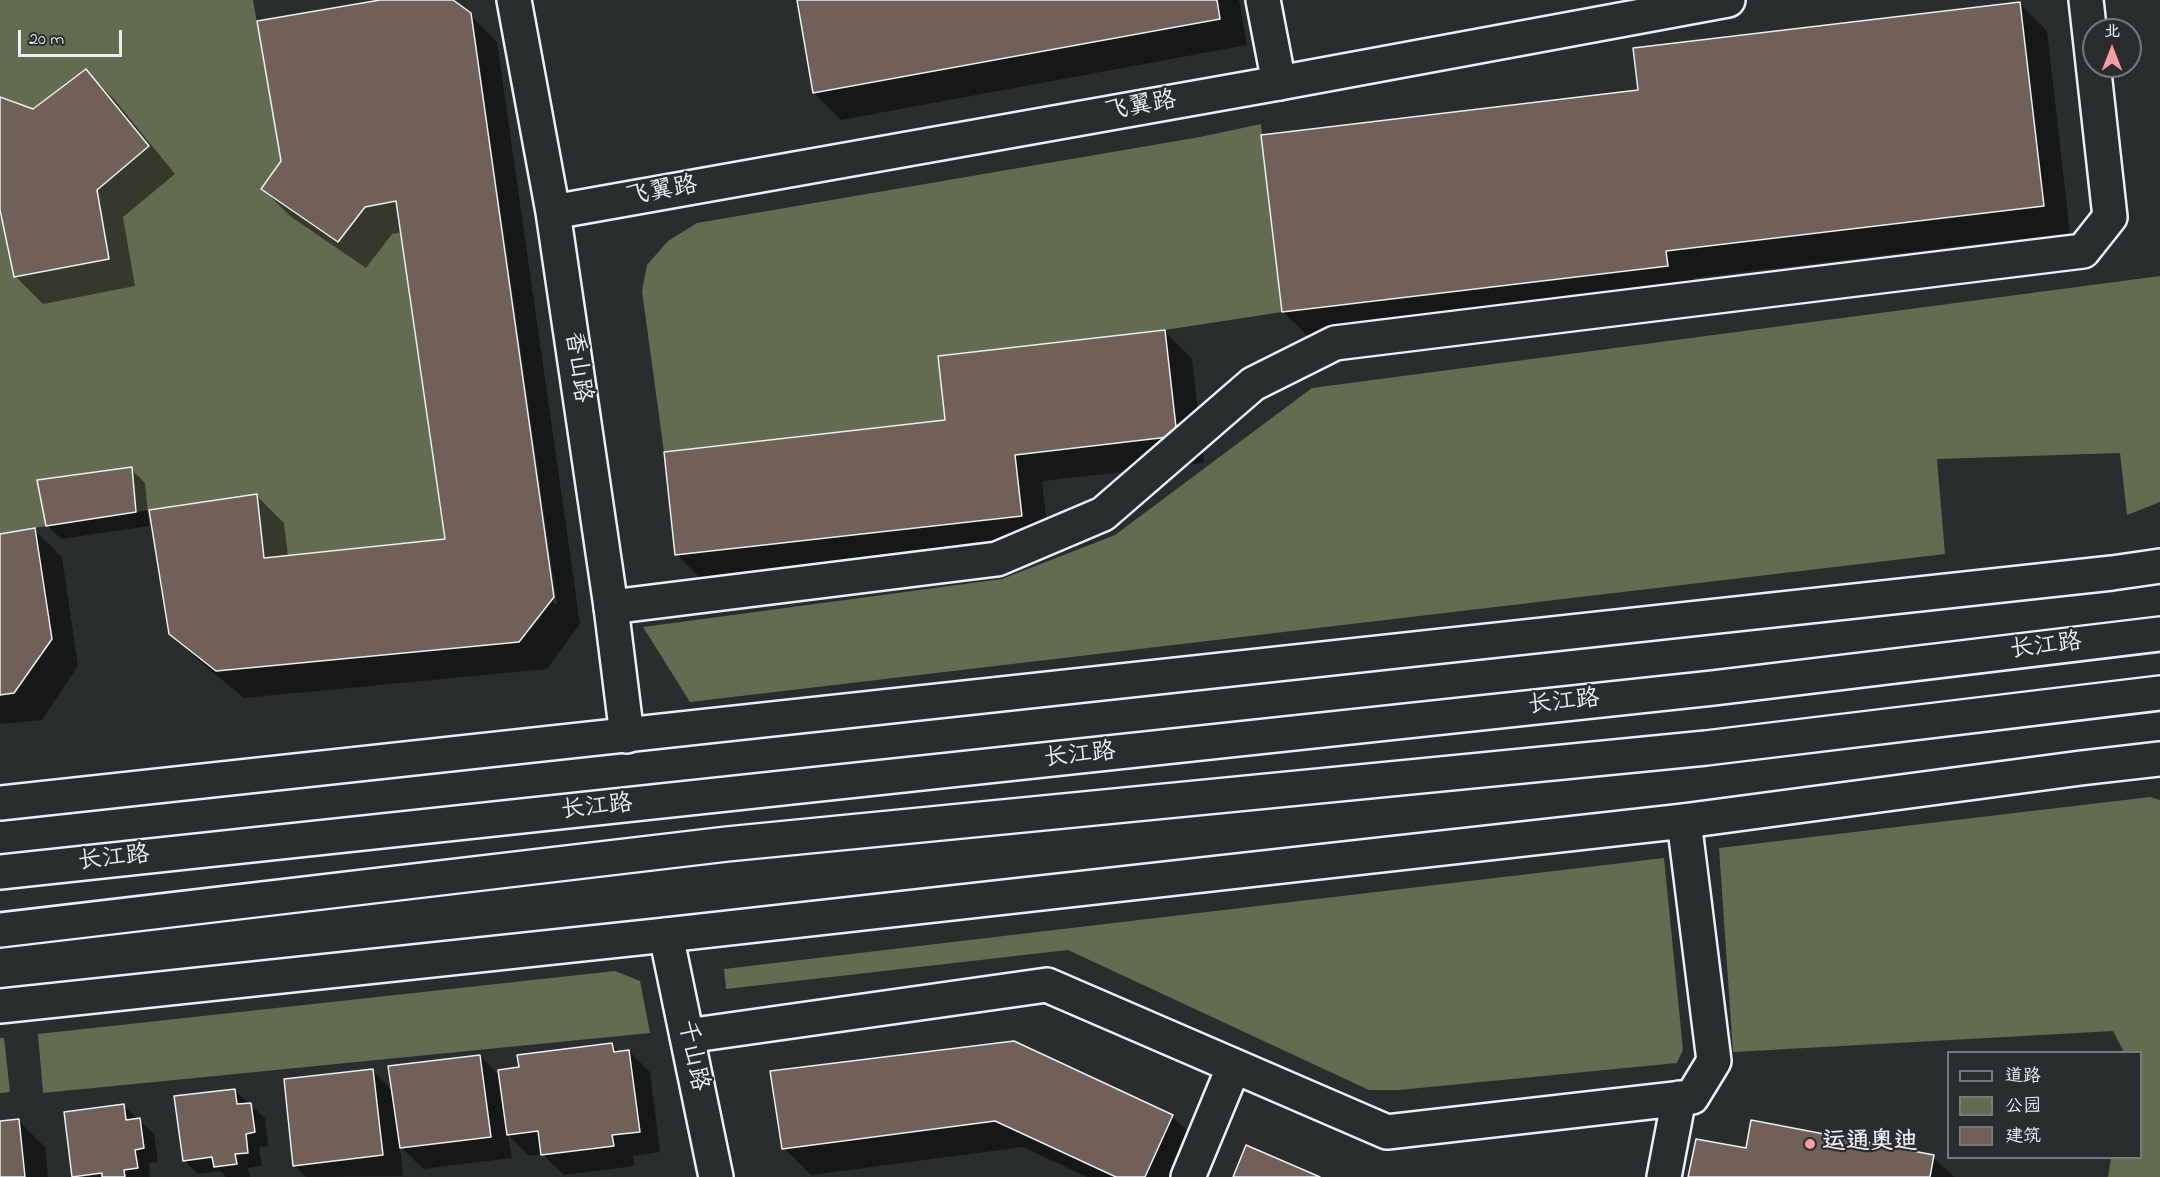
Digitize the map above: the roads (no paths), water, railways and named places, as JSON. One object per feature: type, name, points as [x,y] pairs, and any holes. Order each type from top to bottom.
[{"type":"main road","name":"香山路","points":[[514,0],[553,212],[611,606],[627,736]]},
{"type":"main road","points":[[1263,0],[1279,84]]},
{"type":"main road","name":"飞翼路","points":[[553,212],[1279,84],[1728,0]]},
{"type":"main road","points":[[611,606],[998,559],[1102,514],[1253,384],[1335,343],[2083,251],[2110,217],[2086,0]]},
{"type":"main road","points":[[2112,573],[2160,552]]},
{"type":"main road","points":[[0,803],[2160,566]]},
{"type":"main road","name":"长江路","points":[[0,872],[1689,691],[2160,634]]},
{"type":"main road","name":"长江路","points":[[0,930],[727,844],[1707,748],[2160,693]]},
{"type":"main road","points":[[0,1006],[666,935],[1684,821],[2160,759]]},
{"type":"main road","points":[[2081,768],[2160,774]]},
{"type":"main road","points":[[687,1036],[1047,985],[1387,1132],[1692,1097],[1714,1060],[1684,821]]},
{"type":"main road","name":"千山路","points":[[666,935],[716,1177]]},
{"type":"main road","points":[[1188,1177],[1234,1066]]},
{"type":"main road","points":[[1664,1177],[1679,1098]]},
{"type":"place","name":"运通奥迪","points":[[1810,1144]]}]
